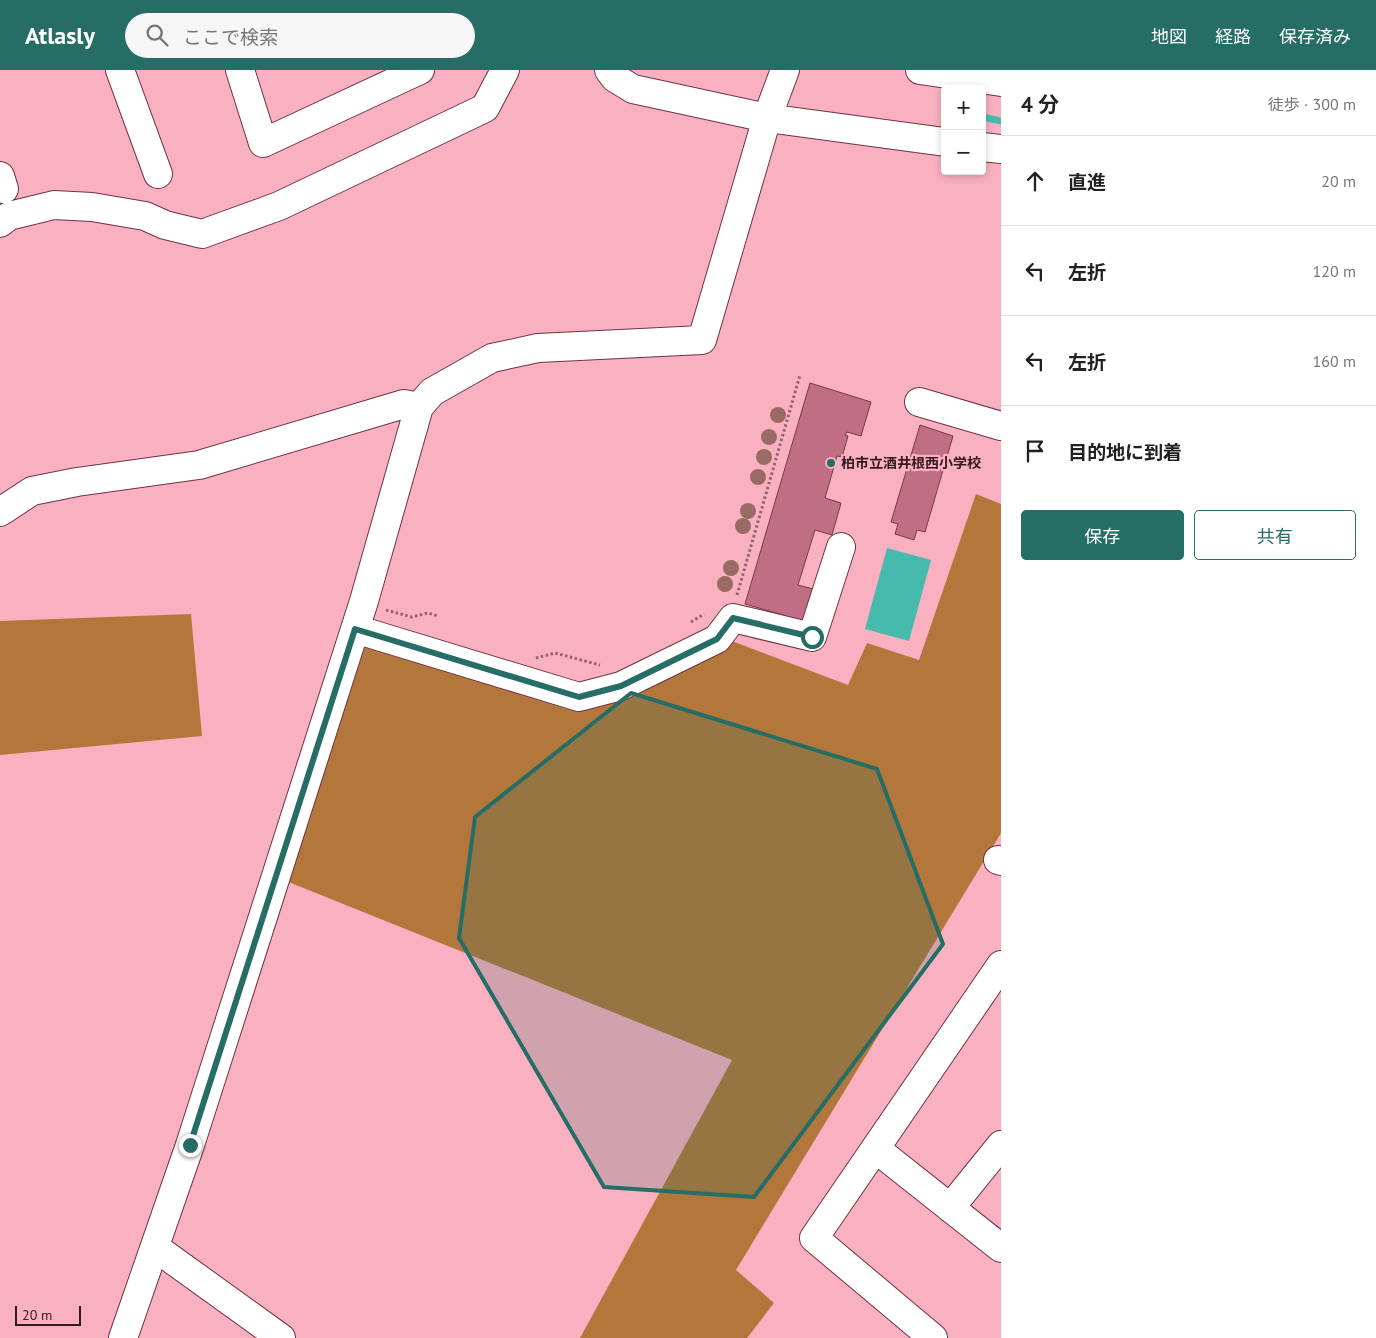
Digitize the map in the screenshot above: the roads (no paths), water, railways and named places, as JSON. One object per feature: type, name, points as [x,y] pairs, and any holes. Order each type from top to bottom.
[{"type":"street","points":[[120,70],[158,174]]},
{"type":"street","points":[[240,70],[263,143],[420,70]]},
{"type":"street","points":[[0,222],[9,216],[54,205],[92,206],[145,216],[165,226],[202,234],[279,206],[485,108],[505,70]]},
{"type":"street","points":[[609,70],[615,78],[634,89],[767,118],[941,141]]},
{"type":"street","points":[[123,1338],[156,1248],[355,629],[419,407],[432,392],[492,358],[538,348],[702,340],[767,118],[785,70]]},
{"type":"street","points":[[922,70],[1000,80]]},
{"type":"street","points":[[986,147],[1001,149]]},
{"type":"street","points":[[919,402],[1001,426]]},
{"type":"street","points":[[0,512],[32,491],[77,482],[199,464],[404,404],[419,407]]},
{"type":"street","points":[[355,629],[579,697],[621,686],[717,639],[733,618],[812,637],[841,546]]},
{"type":"street","points":[[933,1338],[814,1238],[1001,965]]},
{"type":"street","points":[[950,1208],[1001,1145]]},
{"type":"street","points":[[876,1149],[1001,1248]]},
{"type":"street","points":[[156,1248],[281,1338]]},
{"type":"waterway","points":[[986,118],[1001,121]]},
{"type":"place","name":"柏市立酒井根西小学校","points":[[831,463]]}]
